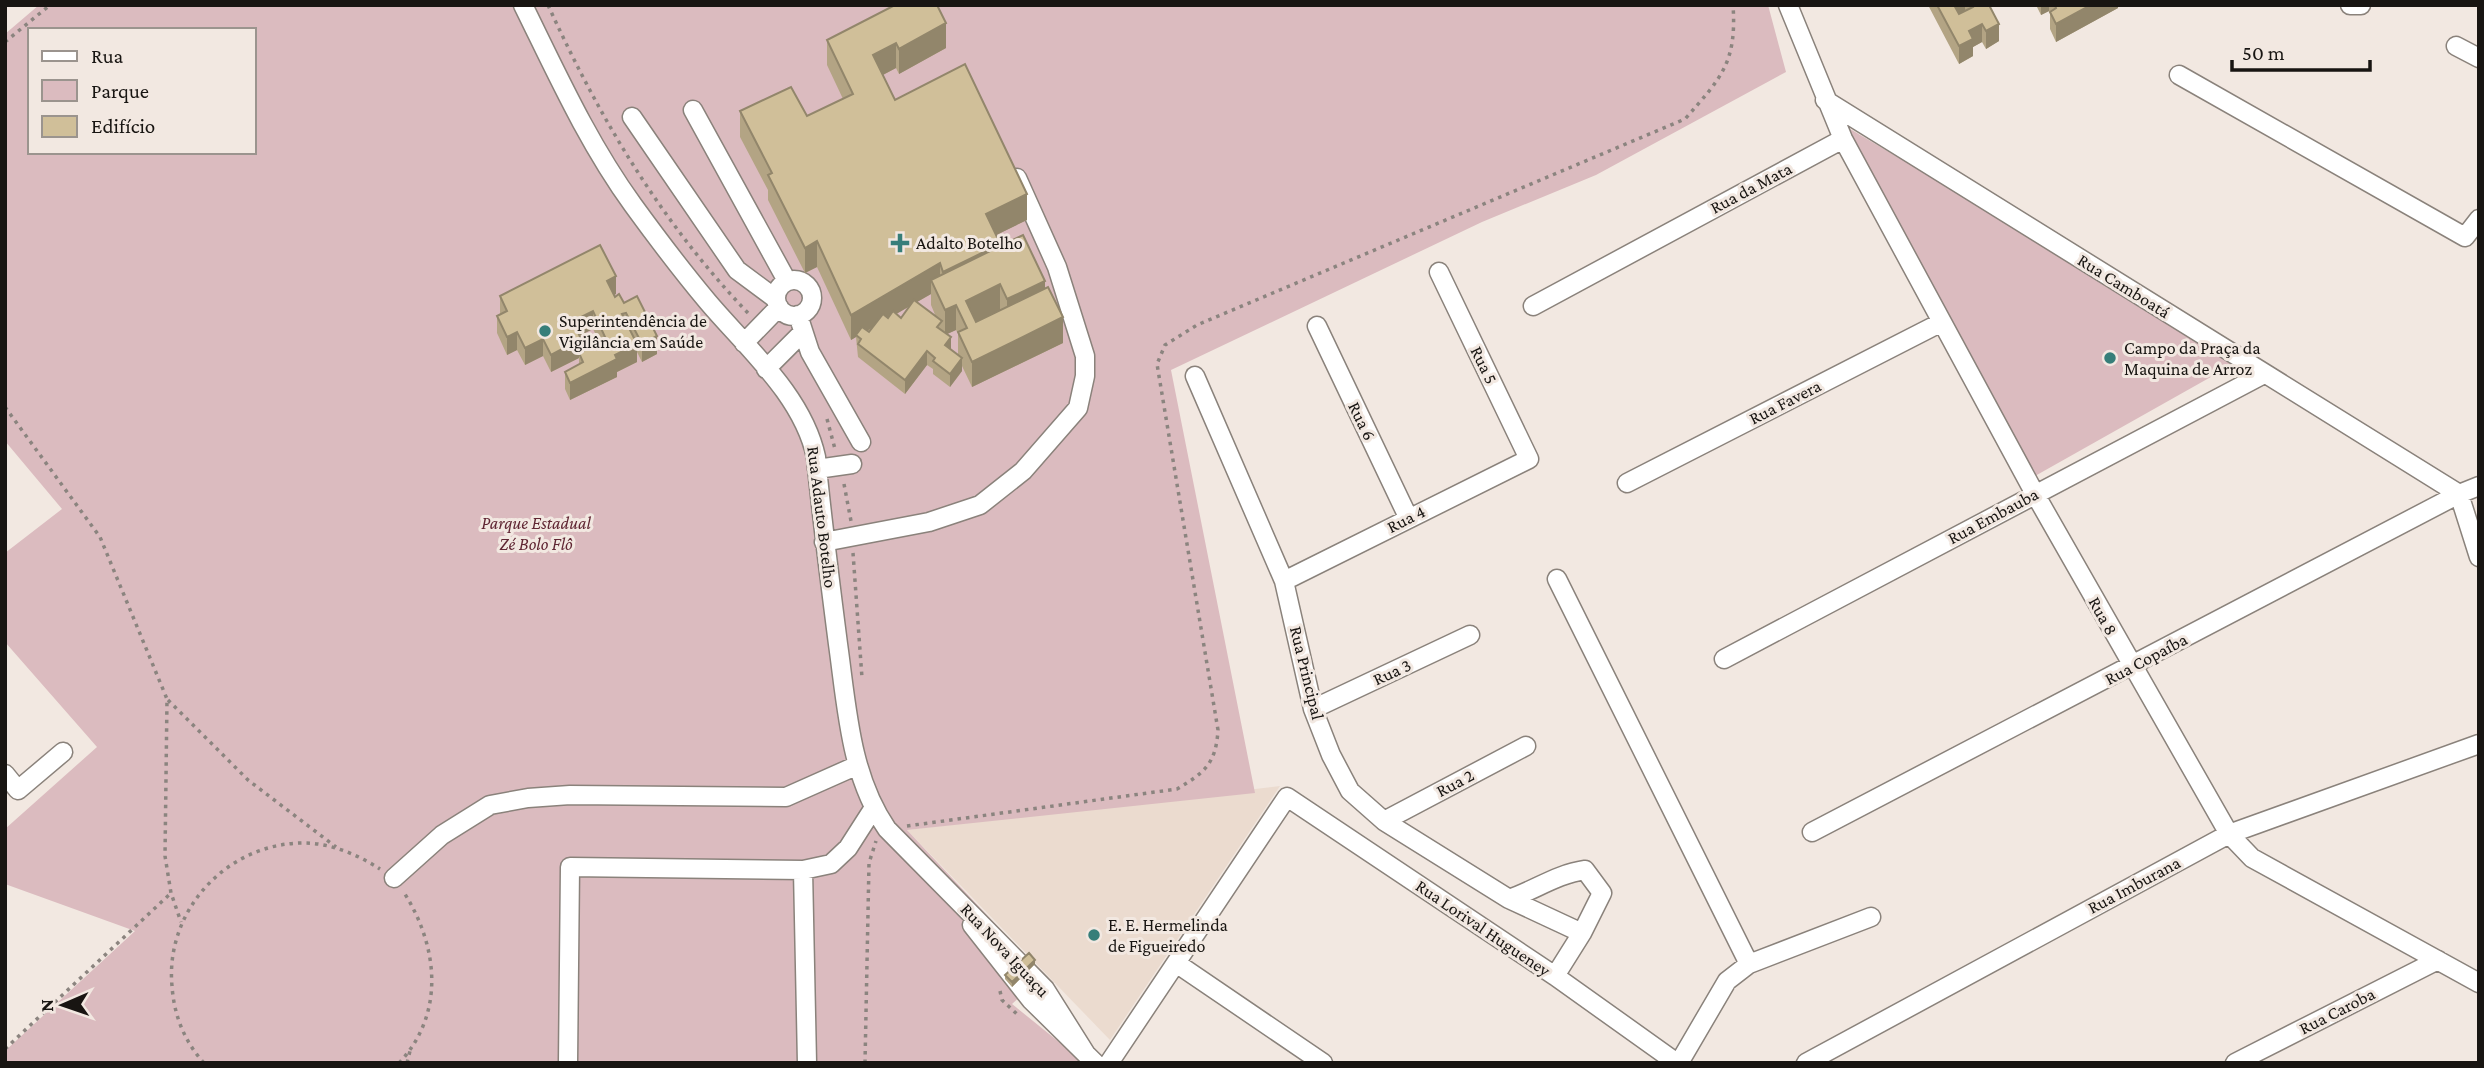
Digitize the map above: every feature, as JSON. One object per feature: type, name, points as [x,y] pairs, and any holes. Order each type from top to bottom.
[{"type":"street","name":"Rua Adauto Botelho","points":[[523,5],[587,134],[610,172],[706,300],[798,410],[808,430],[817,468],[824,542],[858,765],[873,809],[887,829]]},
{"type":"street","points":[[1788,5],[1843,139]]},
{"type":"street","points":[[2350,5],[2361,5]]},
{"type":"street","points":[[2456,46],[2479,58]]},
{"type":"street","points":[[2179,75],[2466,237],[2479,219]]},
{"type":"street","name":"Rua Camboatá","points":[[1825,100],[2459,494]]},
{"type":"street","points":[[693,110],[787,281]]},
{"type":"street","points":[[632,117],[737,270],[800,324],[834,396],[861,442]]},
{"type":"street","name":"Rua da Mata","points":[[1532,306],[1843,139]]},
{"type":"street","name":"Rua 8","points":[[1843,139],[2131,667],[2229,834],[2252,858],[2479,983]]},
{"type":"street","points":[[824,542],[929,522],[980,505],[1023,471],[1078,408],[1085,376],[1084,356],[1057,267],[1007,160]]},
{"type":"street","name":"Rua 5","points":[[1439,272],[1529,459]]},
{"type":"street","points":[[744,343],[778,303],[780,286],[787,281],[796,280],[809,289],[812,299],[800,324],[766,369]]},
{"type":"street","name":"Rua Favera","points":[[1627,483],[1942,322]]},
{"type":"street","name":"Rua 6","points":[[1317,326],[1408,517]]},
{"type":"street","name":"Rua Embauba","points":[[1724,659],[2264,374]]},
{"type":"street","name":"Rua Principal","points":[[1195,376],[1284,581],[1314,709],[1331,755],[1350,791],[1384,821],[1509,898],[1582,933]]},
{"type":"street","name":"Rua 4","points":[[1284,581],[1529,459]]},
{"type":"street","points":[[817,468],[845,465]]},
{"type":"street","name":"Rua Copaíba","points":[[1812,832],[2459,494],[2479,486]]},
{"type":"street","points":[[2459,494],[2479,557]]},
{"type":"street","points":[[1557,579],[1749,964]]},
{"type":"street","name":"Rua 3","points":[[1314,709],[1470,635]]},
{"type":"street","name":"Rua Imburana","points":[[1806,1063],[2229,834],[2479,744]]},
{"type":"street","name":"Rua 2","points":[[1384,821],[1526,746]]},
{"type":"street","points":[[5,774],[18,790],[63,752]]},
{"type":"street","points":[[394,878],[442,835],[490,805],[528,798],[570,795],[786,797],[858,765]]},
{"type":"street","name":"Rua Lorival Hugueney","points":[[1176,963],[1287,797],[1555,976],[1678,1063]]},
{"type":"street","points":[[568,1063],[570,867],[803,870],[831,864],[848,848],[873,809]]},
{"type":"street","name":"Rua Nova Iguaçu","points":[[887,829],[1045,989],[1091,1058]]},
{"type":"street","points":[[803,870],[807,1063]]},
{"type":"street","points":[[1509,898],[1529,892],[1563,873],[1585,870],[1602,892],[1582,933],[1555,976]]},
{"type":"street","points":[[1678,1063],[1727,981],[1749,964],[1871,917]]},
{"type":"street","name":"Rua Caroba","points":[[2235,1063],[2438,960]]},
{"type":"street","points":[[1109,1063],[1176,963],[1323,1063]]},
{"type":"path","points":[[5,42],[50,5]]},
{"type":"path","points":[[548,5],[587,90],[640,180],[732,295],[761,326]]},
{"type":"path","points":[[865,1063],[869,863],[876,841],[887,829],[1177,789],[1204,774],[1217,748],[1218,730],[1157,364],[1165,345],[1197,325],[1685,118],[1722,77],[1735,37],[1733,5]]},
{"type":"path","points":[[5,407],[100,537],[167,699],[248,780],[338,848],[394,878],[425,931],[433,972],[428,1013],[407,1063]]},
{"type":"path","points":[[824,408],[845,465],[863,689]]},
{"type":"path","points":[[167,699],[165,856],[171,893],[181,922]]},
{"type":"path","points":[[204,1063],[192,1050],[174,1009],[170,965],[181,922],[201,890],[229,865],[263,849],[300,843],[338,848]]},
{"type":"path","points":[[5,1049],[171,893]]},
{"type":"path","points":[[399,1063],[411,1050]]},
{"type":"shaded area","name":"E. E. Hermelinda de Figueiredo","points":[[1280,786],[1110,1040],[907,830]]},
{"type":"green space","name":"Parque Estadual Zé Bolo Flô","points":[[39,5],[1768,5],[1786,72],[1596,175],[1482,222],[1171,370],[1255,793],[907,830],[1043,975],[1012,1004],[1085,1063],[5,1063],[5,1051],[135,931],[5,884],[5,829],[97,747],[5,642],[5,553],[62,509],[5,441],[5,34]]},
{"type":"green space","points":[[1845,126],[2241,360],[2035,476]]},
{"type":"building","points":[[895,5],[937,5],[946,23],[899,49],[896,43],[873,55],[895,100],[965,64],[1027,194],[986,214],[998,239],[994,241],[996,246],[943,272],[940,263],[851,315],[817,241],[805,248],[768,175],[772,173],[740,111],[791,87],[807,116],[853,94],[827,40]]},
{"type":"building","points":[[1937,5],[1954,5],[1959,14],[1973,7],[1972,5],[1989,5],[1999,24],[1986,31],[1982,24],[1969,31],[1973,39],[1959,46]]},
{"type":"building","points":[[2055,5],[2091,5],[2056,24],[2050,12],[2056,8]]},
{"type":"building","points":[[1023,235],[1045,281],[1007,299],[1000,284],[966,301],[976,322],[1048,287],[1063,317],[972,362],[958,332],[967,328],[956,305],[945,310],[931,280]]},
{"type":"building","name":"Superintendência de Vigilância em Saúde","points":[[600,245],[616,276],[607,281],[615,297],[619,294],[624,303],[637,296],[657,336],[642,344],[626,313],[622,314],[637,344],[615,355],[617,359],[570,383],[565,372],[583,362],[579,353],[606,339],[593,311],[573,321],[581,339],[551,355],[543,339],[525,348],[517,332],[507,337],[497,316],[507,311],[500,296]]},
{"type":"building","points":[[914,300],[942,321],[937,327],[951,337],[945,345],[962,358],[950,374],[933,361],[935,358],[927,351],[905,380],[858,344],[861,339],[856,335],[862,327],[869,332],[883,314],[888,318],[893,311],[901,318]]},
{"type":"building","points":[[1029,953],[1035,960],[1012,982],[1005,975]]},
{"type":"place","name":"Adalto Botelho","points":[[900,243]]},
{"type":"place","name":"Superintendência de Vigilância em Saúde","points":[[545,331]]},
{"type":"place","name":"Campo da Praça da Maquina de Arroz","points":[[2110,358]]},
{"type":"place","name":"E. E. Hermelinda de Figueiredo","points":[[1094,935]]}]
